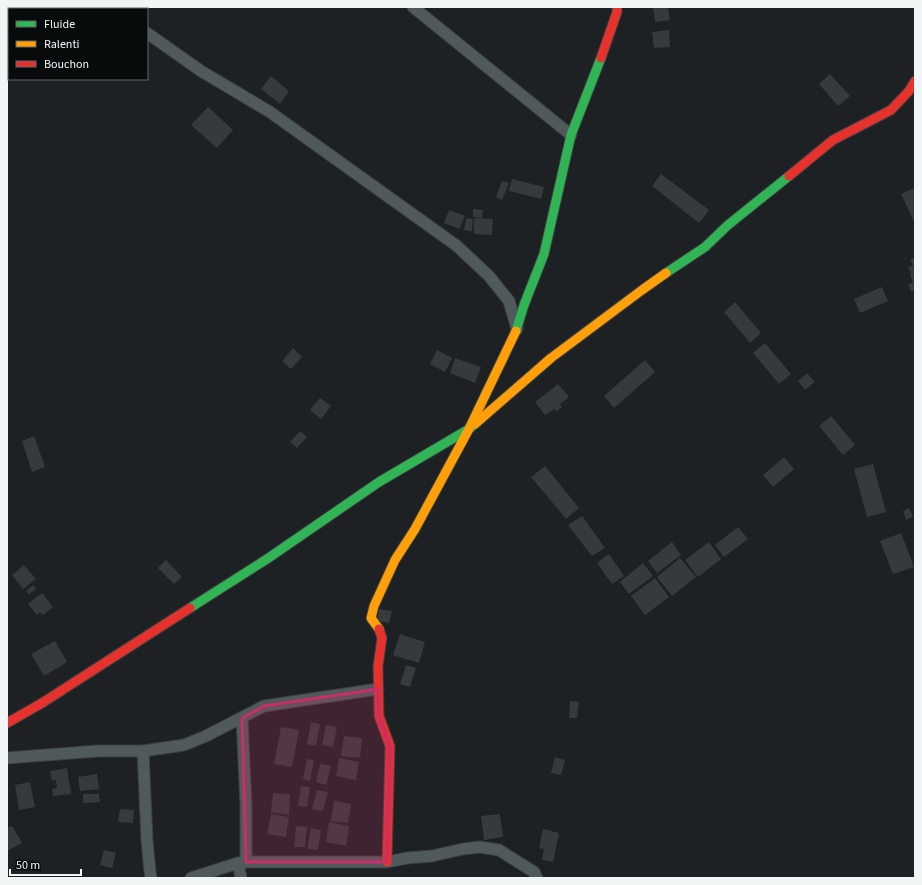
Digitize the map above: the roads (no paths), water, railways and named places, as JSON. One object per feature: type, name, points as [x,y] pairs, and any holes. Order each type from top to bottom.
[{"type":"street","points":[[413,7],[571,135]]},
{"type":"street","points":[[387,862],[390,823],[390,746],[379,716],[378,666],[382,638],[379,627],[371,618],[374,606],[395,560],[415,529],[469,429],[517,329],[524,304],[544,254],[571,135],[606,46],[617,12],[617,7]]},
{"type":"street","points":[[148,34],[201,71],[270,112],[457,246],[488,276],[509,301],[517,329]]},
{"type":"street","points":[[7,723],[42,703],[267,559],[379,482],[469,429],[551,358],[642,290],[705,247],[728,225],[833,140],[891,110],[913,87]]},
{"type":"street","points":[[509,301],[524,304]]},
{"type":"street","points":[[7,758],[98,751],[143,751],[184,745],[206,736],[264,706],[378,689]]},
{"type":"street","points":[[241,878],[246,806],[242,718]]},
{"type":"street","points":[[143,751],[147,840],[151,878]]},
{"type":"street","points":[[191,878],[242,862],[387,862],[407,858],[432,856],[480,847],[499,850],[534,872],[537,878]]}]
